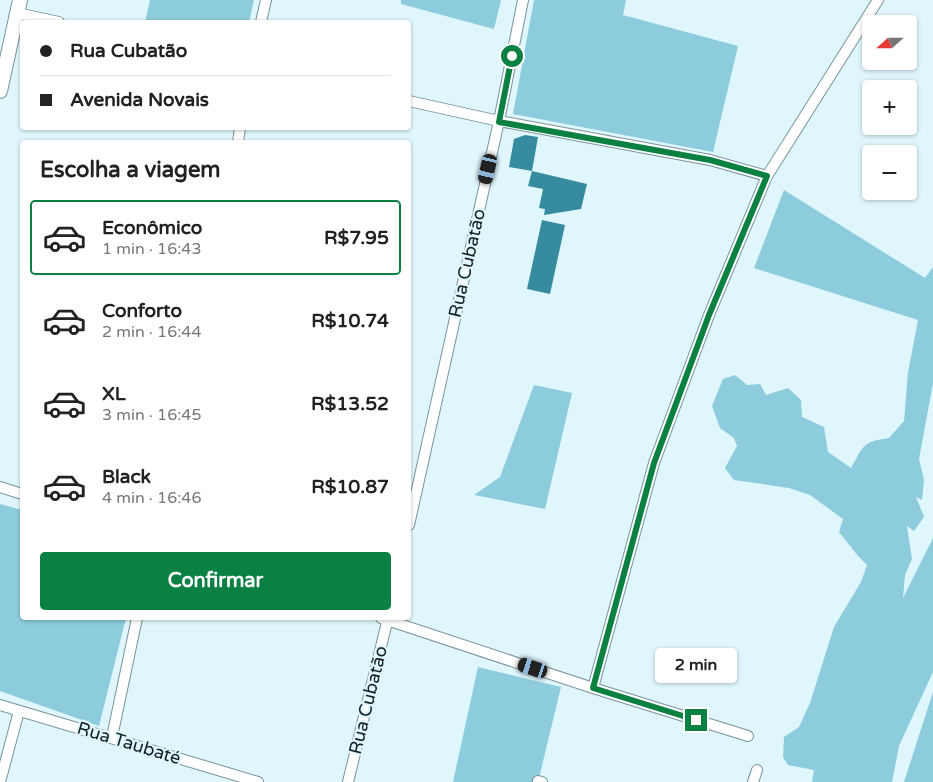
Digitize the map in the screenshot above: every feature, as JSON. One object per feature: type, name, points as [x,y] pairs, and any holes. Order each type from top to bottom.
[{"type":"street","points":[[261,20],[266,0]]},
{"type":"street","name":"Rua Cubatão","points":[[411,516],[499,122],[522,0]]},
{"type":"street","points":[[593,688],[654,463],[709,315],[767,176],[878,0]]},
{"type":"street","points":[[0,91],[19,7],[54,20]]},
{"type":"street","points":[[411,101],[499,122],[710,160],[767,176]]},
{"type":"street","points":[[0,487],[20,493]]},
{"type":"street","points":[[112,738],[137,620]]},
{"type":"street","name":"Rua Cubatão","points":[[348,782],[386,620]]},
{"type":"street","points":[[392,620],[593,688],[748,736]]},
{"type":"street","name":"Rua Taubaté","points":[[0,705],[258,782]]},
{"type":"street","points":[[0,782],[19,711]]},
{"type":"street","points":[[753,782],[757,770]]},
{"type":"shaded area","points":[[150,0],[254,0],[249,20],[145,20]]},
{"type":"shaded area","points":[[401,0],[501,0],[494,29],[401,4]]},
{"type":"shaded area","points":[[534,0],[626,0],[623,15],[738,46],[713,152],[513,114]]},
{"type":"shaded area","points":[[784,190],[925,278],[933,267],[933,383],[919,459],[924,480],[922,500],[916,497],[924,517],[914,531],[907,526],[912,559],[905,575],[903,598],[933,538],[933,672],[899,746],[892,782],[812,782],[814,770],[788,765],[783,757],[784,737],[799,727],[810,703],[834,627],[861,582],[867,565],[839,532],[843,519],[810,495],[789,488],[734,480],[725,468],[737,446],[734,438],[720,428],[712,406],[723,379],[735,375],[747,385],[760,384],[766,395],[788,388],[801,400],[802,417],[824,427],[828,452],[851,468],[864,446],[873,441],[889,438],[904,421],[908,373],[918,320],[754,268]]},
{"type":"shaded area","points":[[534,385],[572,393],[545,509],[474,495],[500,477]]},
{"type":"shaded area","points":[[0,504],[20,509],[20,620],[126,620],[99,726],[0,691]]},
{"type":"shaded area","points":[[478,667],[561,687],[538,782],[453,782]]},
{"type":"shaded area","points":[[933,692],[933,782],[904,782]]},
{"type":"building","points":[[525,135],[538,137],[532,171],[509,167],[514,139]]},
{"type":"building","points":[[532,171],[587,184],[581,209],[544,215],[545,209],[539,208],[543,189],[528,186]]},
{"type":"building","points":[[542,220],[565,225],[550,294],[527,289]]},
{"type":"route","points":[[512,56],[499,122],[710,160],[767,176],[709,315],[654,463],[593,688],[696,720]]}]
